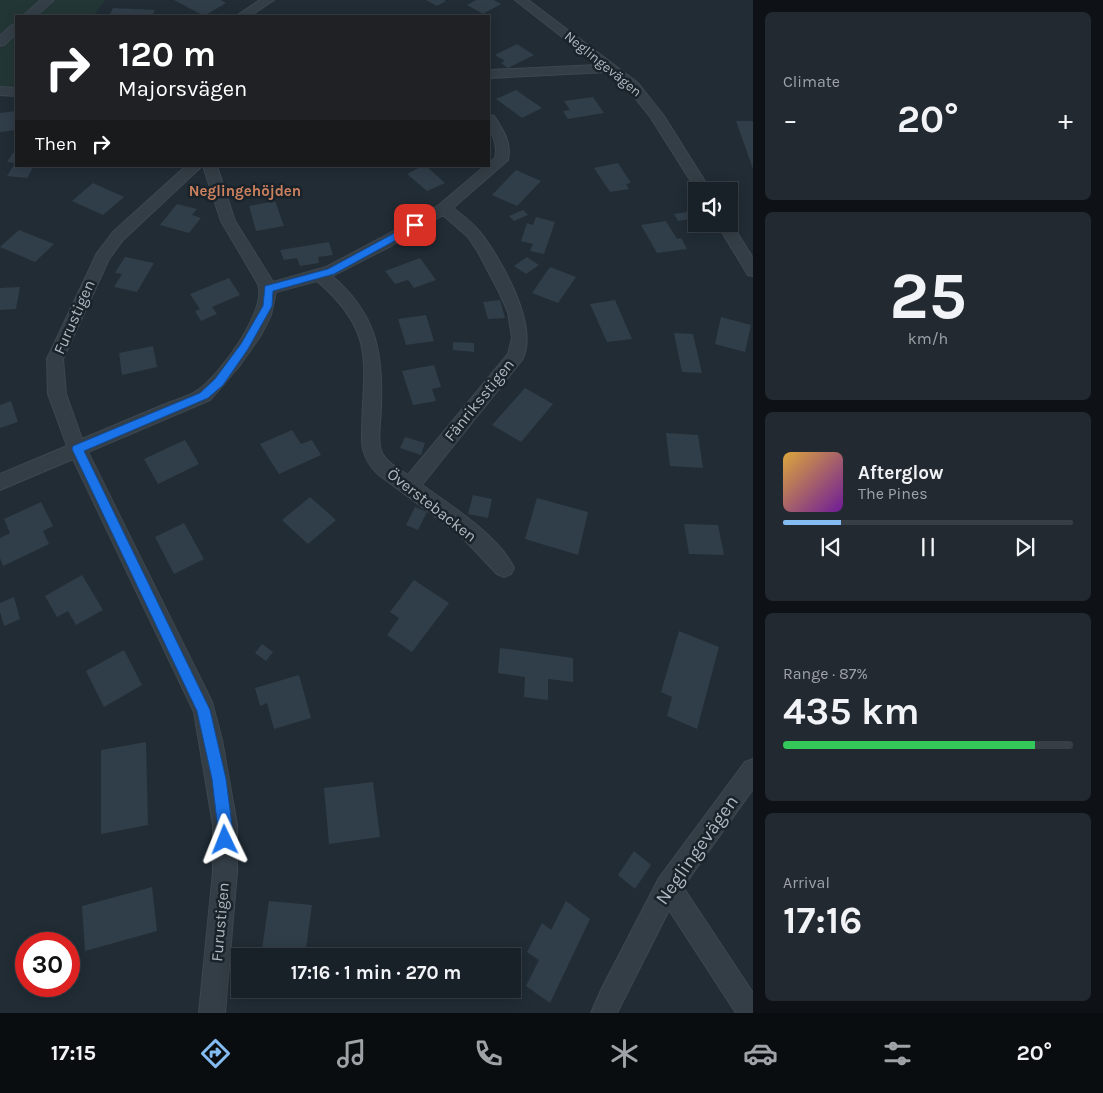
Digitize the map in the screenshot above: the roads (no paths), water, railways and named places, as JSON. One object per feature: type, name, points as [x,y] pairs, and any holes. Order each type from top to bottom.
[{"type":"street","points":[[30,15],[48,0]]},
{"type":"street","points":[[244,15],[268,0]]},
{"type":"street","name":"Neglingevägen","points":[[521,0],[633,86],[646,100],[698,182]]},
{"type":"street","points":[[0,42],[15,29]]},
{"type":"street","points":[[490,74],[611,68]]},
{"type":"street","points":[[0,91],[15,92]]},
{"type":"street","points":[[268,289],[331,271],[444,208],[501,160],[504,151],[500,137],[490,121]]},
{"type":"street","name":"Furustigen","points":[[194,167],[118,236],[102,257],[55,359],[53,377],[62,410],[77,449],[204,710],[219,779],[225,825],[224,872],[212,1013]]},
{"type":"street","points":[[0,482],[204,396],[219,382],[244,346],[267,306],[268,289],[228,220],[210,167]]},
{"type":"street","name":"Fänriksstigen","points":[[410,486],[516,356],[520,338],[516,312],[485,250],[473,233],[444,208]]},
{"type":"street","points":[[729,232],[753,271]]},
{"type":"street","name":"Överstebacken","points":[[320,275],[340,290],[360,316],[368,336],[372,353],[373,380],[370,444],[375,458],[387,470],[469,531],[504,568]]},
{"type":"street","name":"Neglingevägen","points":[[604,1013],[668,887],[753,770]]},
{"type":"street","points":[[668,887],[750,1013]]},
{"type":"district","name":"Neglingehöjden","points":[[245,191]]}]
